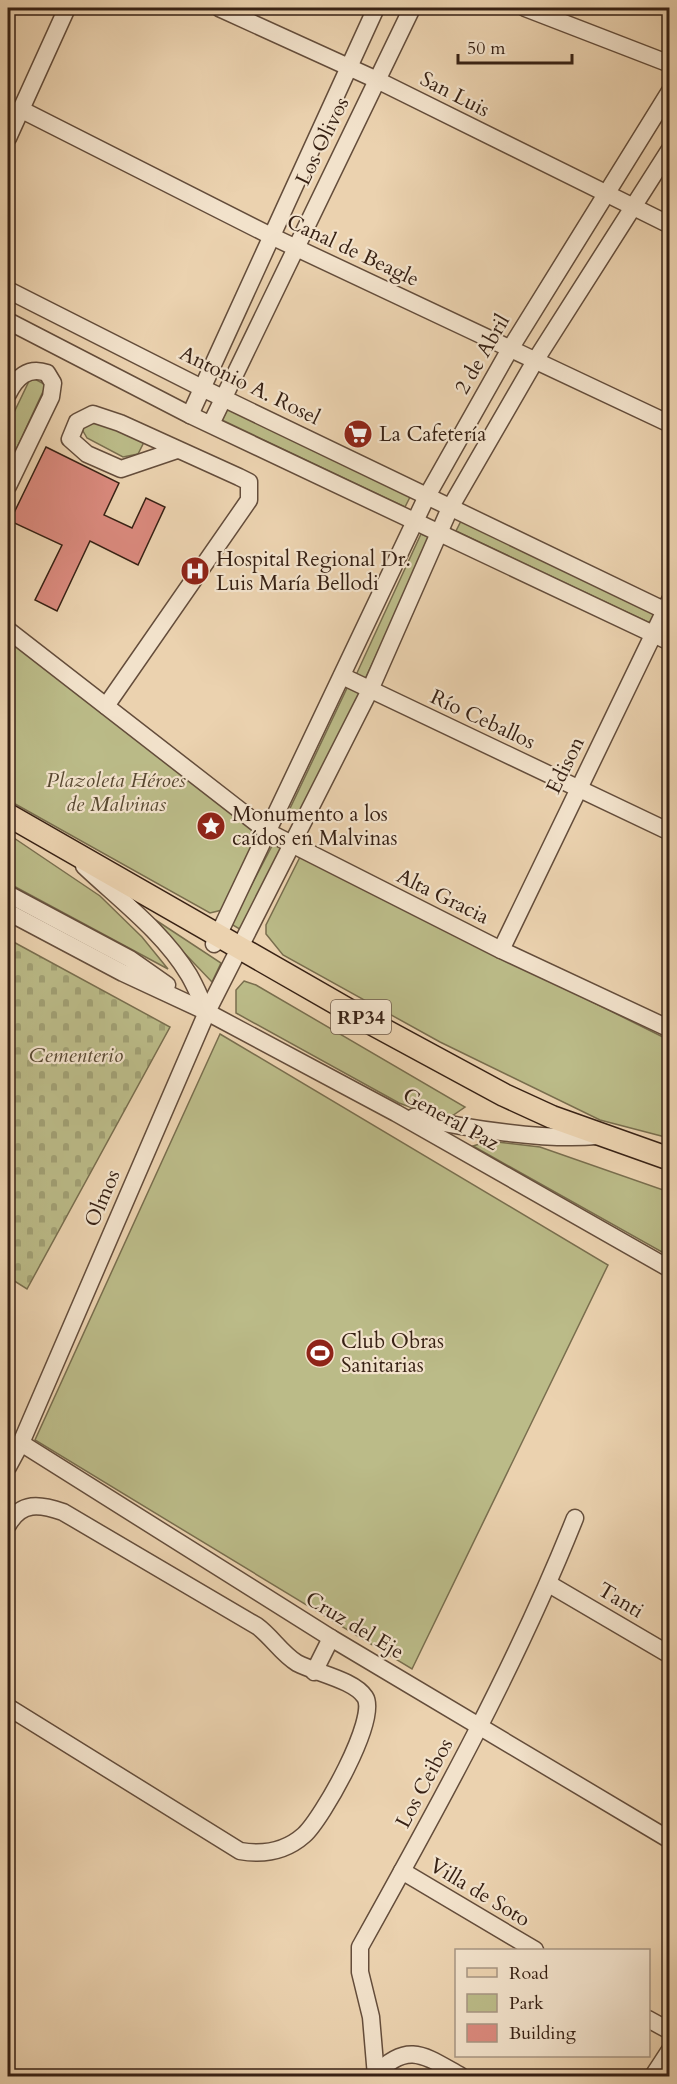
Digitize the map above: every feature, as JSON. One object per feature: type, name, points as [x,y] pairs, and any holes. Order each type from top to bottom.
[{"type":"main road","name":"RP34","points":[[8,815],[66,849],[122,888],[238,952],[499,1103],[590,1136],[669,1169]]},
{"type":"main road","name":"RP34","points":[[590,1136],[669,1159]]},
{"type":"street","points":[[8,138],[67,8]]},
{"type":"street","name":"San Luis","points":[[219,8],[377,80],[669,225]]},
{"type":"street","name":"Los Olivos","points":[[190,415],[376,8]]},
{"type":"street","name":"Los Olivos","points":[[211,424],[412,8]]},
{"type":"street","points":[[525,8],[669,64]]},
{"type":"street","name":"2 de Abril","points":[[216,940],[427,496],[510,349],[669,91]]},
{"type":"street","name":"Canal de Beagle","points":[[20,109],[271,236],[669,424]]},
{"type":"street","points":[[238,952],[370,690],[450,508],[536,361],[669,149]]},
{"type":"street","name":"Antonio A. Rosel","points":[[8,290],[202,388],[450,508],[668,608]]},
{"type":"street","points":[[8,321],[190,415],[669,642]]},
{"type":"street","points":[[8,394],[23,373],[37,369],[47,373],[53,383],[51,397],[8,486]]},
{"type":"street","points":[[106,705],[249,500],[249,482],[120,423],[93,414],[77,422],[70,439],[87,454],[121,469],[177,450]]},
{"type":"street","name":"Edison","points":[[501,950],[668,608]]},
{"type":"street","name":"Alta Gracia","points":[[8,630],[268,832],[501,950],[669,1029]]},
{"type":"street","name":"Río Ceballos","points":[[342,676],[669,832]]},
{"type":"street","points":[[66,849],[151,927],[175,954],[190,976],[207,1012]]},
{"type":"street","name":"General Paz","points":[[8,894],[130,959],[207,1012]]},
{"type":"street","name":"General Paz","points":[[8,912],[123,973],[207,1012],[396,1113],[669,1269]]},
{"type":"street","name":"Olmos","points":[[8,1467],[21,1443],[207,1012],[238,952]]},
{"type":"street","points":[[396,1113],[448,1125],[590,1136]]},
{"type":"street","name":"Cruz del Eje","points":[[21,1443],[331,1638],[669,1840]]},
{"type":"street","points":[[8,1525],[18,1511],[29,1505],[44,1505],[63,1512],[257,1626],[272,1637],[294,1661],[314,1672],[352,1685],[366,1698],[369,1711],[364,1731],[318,1819],[304,1835],[270,1852],[240,1851],[8,1707]]},
{"type":"street","name":"Los Ceibos","points":[[376,2076],[371,2016],[360,1972],[360,1947],[480,1726],[549,1584],[575,1518]]},
{"type":"street","name":"Tanti","points":[[549,1584],[669,1655]]},
{"type":"street","points":[[314,1672],[331,1638]]},
{"type":"street","name":"Villa de Soto","points":[[402,1871],[533,1949]]},
{"type":"street","points":[[650,2020],[669,2031]]},
{"type":"street","points":[[653,2076],[669,2050]]},
{"type":"street","points":[[376,2076],[390,2059],[417,2054],[461,2076]]},
{"type":"green space","points":[[31,377],[46,385],[8,467],[8,425]]},
{"type":"green space","points":[[228,408],[411,495],[405,507],[222,420]]},
{"type":"green space","points":[[96,420],[144,442],[138,454],[123,457],[87,438],[83,431],[85,422]]},
{"type":"green space","points":[[461,521],[655,613],[650,623],[456,531]]},
{"type":"green space","points":[[421,534],[431,538],[365,679],[356,675]]},
{"type":"green space","name":"Plazoleta Héroes de Malvinas","points":[[8,640],[255,832],[258,839],[222,910],[210,913],[8,800]]},
{"type":"green space","points":[[348,686],[360,692],[298,825],[285,819]]},
{"type":"green space","points":[[8,834],[100,896],[142,937],[168,969],[8,883]]},
{"type":"green space","points":[[273,844],[285,851],[243,931],[231,924]]},
{"type":"green space","points":[[300,857],[669,1040],[669,1138],[600,1120],[440,1042],[283,955],[266,934],[266,925]]},
{"type":"green space","points":[[148,915],[221,963],[212,982]]},
{"type":"green space","name":"Cementerio","points":[[8,939],[170,1027],[27,1289],[8,1277]]},
{"type":"green space","points":[[244,981],[256,985],[465,1107],[452,1116],[426,1113],[399,1103],[236,1013],[236,990]]},
{"type":"green space","name":"Club Obras Sanitarias","points":[[220,1034],[608,1265],[412,1669],[35,1440]]},
{"type":"green space","points":[[489,1141],[540,1147],[669,1192],[669,1256],[473,1146]]},
{"type":"building","points":[[46,447],[119,483],[104,515],[132,528],[146,498],[165,507],[138,565],[90,541],[57,611],[35,600],[62,545],[10,521]]},
{"type":"place","name":"La Cafetería","points":[[358,434]]},
{"type":"place","name":"Hospital Regional Dr. Luis María Bellodi","points":[[195,571]]},
{"type":"place","name":"Monumento a los caídos en Malvinas","points":[[211,826]]},
{"type":"place","name":"Club Obras Sanitarias","points":[[320,1353]]}]
